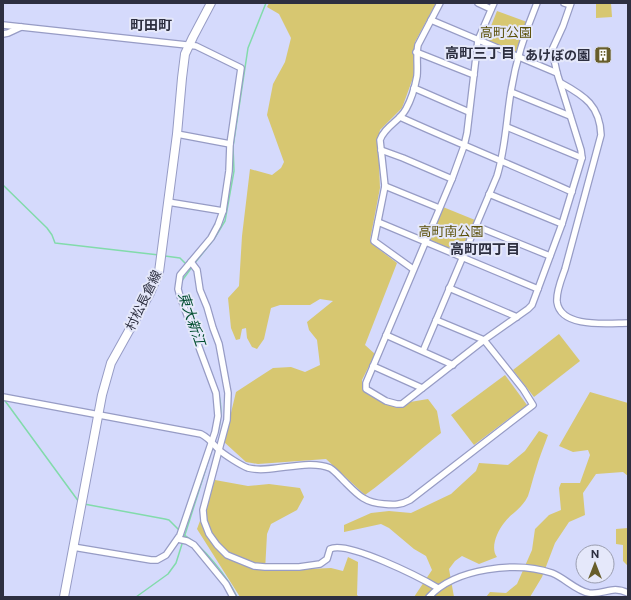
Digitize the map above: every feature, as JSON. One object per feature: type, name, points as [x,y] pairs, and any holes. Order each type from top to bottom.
[{"type":"main road","name":"村松長倉線","points":[[64,597],[98,414],[111,364],[150,293],[159,272],[177,134],[185,54],[212,3]]},
{"type":"street","points":[[413,269],[374,241],[385,186],[380,140],[387,128],[406,110],[417,76],[416,52],[418,45],[440,3]]},
{"type":"street","points":[[478,3],[492,6],[478,40],[464,146],[452,179],[366,383],[366,389],[386,401],[397,404],[402,404],[484,340],[532,305],[562,224],[582,158],[581,150],[557,73],[552,50],[563,26],[569,4]]},
{"type":"street","points":[[423,351],[502,160],[517,56],[537,3]]},
{"type":"street","points":[[431,20],[557,73]]},
{"type":"street","points":[[3,25],[196,46],[240,68],[223,212],[211,238],[180,275],[178,289],[217,401],[217,423],[190,511],[178,539],[166,555],[158,560],[141,559],[73,547]]},
{"type":"street","points":[[3,34],[22,27]]},
{"type":"street","points":[[416,52],[474,75]]},
{"type":"street","points":[[561,84],[574,90],[590,102],[599,117],[601,135],[561,281],[557,302],[564,314],[572,320],[589,323],[628,323]]},
{"type":"street","points":[[414,88],[469,112]]},
{"type":"street","points":[[511,92],[570,116]]},
{"type":"street","points":[[400,117],[464,146],[502,160],[572,192]]},
{"type":"street","points":[[507,127],[582,158]]},
{"type":"street","points":[[177,134],[230,144]]},
{"type":"street","points":[[381,150],[452,179]]},
{"type":"street","points":[[385,186],[439,208]]},
{"type":"street","points":[[489,194],[562,224]]},
{"type":"street","points":[[168,202],[223,212]]},
{"type":"street","points":[[378,222],[538,289]]},
{"type":"street","points":[[476,226],[550,256]]},
{"type":"street","points":[[191,262],[197,270],[200,290],[219,344],[228,393],[227,420],[203,515],[209,534],[227,555],[254,566],[299,567],[320,564],[327,559],[330,549],[344,548],[393,564],[438,588]]},
{"type":"street","points":[[449,288],[517,317]]},
{"type":"street","points":[[3,397],[201,434],[212,441],[219,449],[247,468],[308,466],[324,467],[337,473],[368,502],[385,505],[401,505],[410,500],[534,406],[523,389],[484,340],[436,320]]},
{"type":"street","points":[[386,335],[453,365]]},
{"type":"street","points":[[373,366],[422,388]]},
{"type":"street","points":[[178,539],[194,545],[226,584],[233,597]]},
{"type":"street","points":[[429,597],[438,588],[460,577],[490,568],[510,567],[535,569],[550,573],[589,593],[615,589],[628,593]]},
{"type":"green space","points":[[269,3],[436,3],[415,42],[414,75],[402,108],[380,130],[378,139],[380,188],[370,240],[372,244],[397,263],[365,345],[375,354],[362,380],[363,388],[403,406],[410,402],[428,399],[437,411],[441,433],[365,495],[326,459],[258,464],[246,462],[224,442],[236,392],[273,368],[291,367],[305,372],[320,365],[317,340],[309,330],[307,322],[333,301],[320,299],[310,305],[280,305],[271,308],[264,339],[257,349],[252,347],[247,338],[246,328],[242,329],[240,339],[236,340],[231,328],[228,298],[239,286],[242,236],[250,169],[272,175],[281,168],[284,162],[267,115],[273,84],[285,62],[291,38],[279,14],[267,7]]},
{"type":"green space","points":[[596,3],[611,3],[612,17],[596,18]]},
{"type":"green space","name":"高町公園","points":[[497,11],[527,22],[515,54],[485,41]]},
{"type":"green space","name":"高町南公園","points":[[443,207],[475,220],[460,253],[430,240]]},
{"type":"green space","points":[[559,334],[580,361],[534,397],[513,370]]},
{"type":"green space","points":[[505,375],[527,405],[474,445],[451,415]]},
{"type":"green space","points":[[590,392],[628,403],[628,476],[623,472],[596,474],[583,493],[585,515],[569,522],[555,543],[542,577],[530,597],[486,597],[490,592],[506,593],[517,584],[532,550],[535,529],[549,515],[561,510],[559,488],[561,483],[580,483],[590,455],[588,450],[573,452],[559,446]]},
{"type":"green space","points":[[539,431],[548,435],[528,496],[522,505],[501,527],[494,545],[497,557],[479,564],[462,556],[455,561],[449,569],[454,597],[414,597],[432,570],[426,556],[414,549],[389,528],[381,524],[344,532],[344,525],[371,513],[389,511],[411,513],[451,494],[476,471],[479,463],[508,465],[525,451]]},
{"type":"green space","points":[[215,480],[248,486],[269,484],[300,488],[304,497],[297,510],[271,524],[267,534],[265,571],[331,568],[343,571],[348,557],[358,562],[357,595],[359,597],[240,597],[197,529]]},
{"type":"green space","points":[[628,528],[628,566],[623,561],[623,545],[616,544],[616,529]]},
{"type":"waterway","points":[[194,264],[214,239],[225,221],[234,171],[233,147],[248,48],[266,3]]},
{"type":"waterway","name":"東大新江","points":[[3,185],[47,228],[55,243],[159,255]]},
{"type":"waterway","name":"東大新江","points":[[165,256],[180,258],[186,264]]},
{"type":"waterway","name":"東大新江","points":[[181,282],[192,267]]},
{"type":"waterway","name":"東大新江","points":[[206,359],[212,374]]},
{"type":"waterway","name":"東大新江","points":[[218,432],[221,414],[219,395]]},
{"type":"waterway","points":[[3,398],[79,502]]},
{"type":"waterway","name":"東大新江","points":[[136,597],[168,574],[176,563],[213,446]]},
{"type":"waterway","points":[[84,504],[169,520],[180,531]]},
{"type":"waterway","points":[[184,535],[192,540],[207,554],[221,571],[237,597]]},
{"type":"place","name":"あけぼの園","points":[[603,55]]},
{"type":"district","name":"町田町","points":[[151,25]]},
{"type":"district","name":"高町三丁目","points":[[480,53]]},
{"type":"district","name":"高町四丁目","points":[[485,249]]}]
